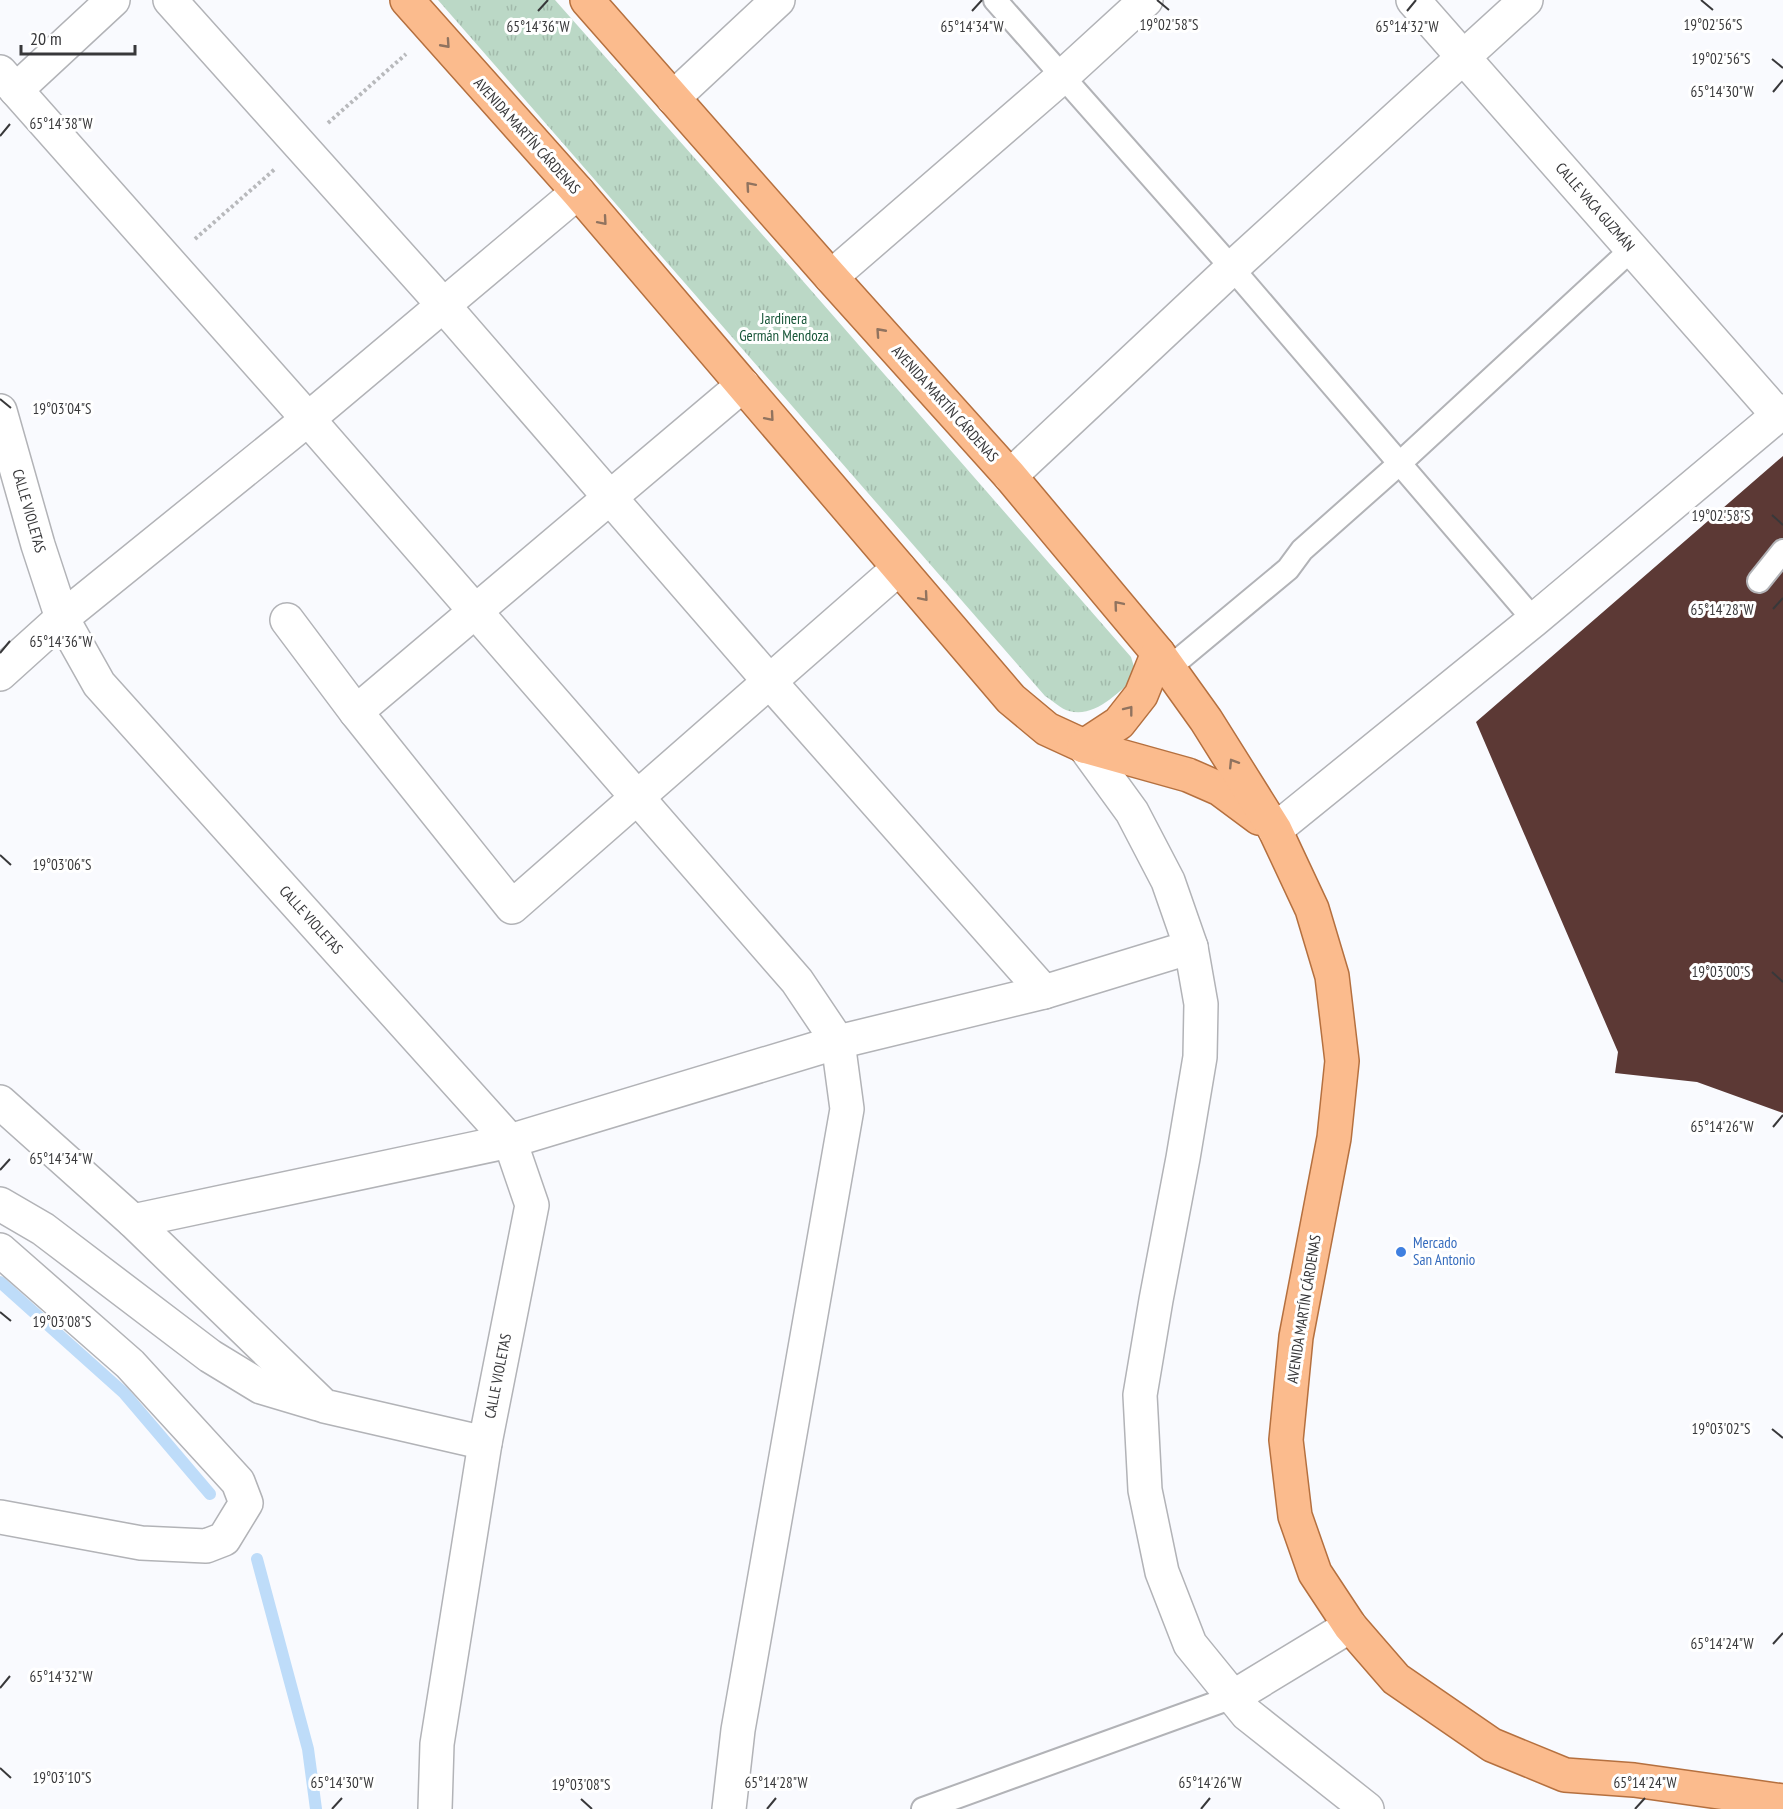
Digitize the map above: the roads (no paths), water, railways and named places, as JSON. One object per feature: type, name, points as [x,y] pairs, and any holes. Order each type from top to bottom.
[{"type":"main road","name":"AVENIDA MARTÍN CÁRDENAS","points":[[407,0],[578,192],[1011,699],[1047,729],[1084,746],[1188,775],[1220,789],[1275,830]]},
{"type":"main road","name":"AVENIDA MARTÍN CÁRDENAS","points":[[587,0],[1010,476],[1164,661],[1206,720],[1275,830],[1312,909],[1332,976],[1342,1061],[1334,1138],[1296,1336],[1286,1440],[1295,1516],[1315,1573],[1350,1626],[1396,1679],[1492,1745],[1565,1775],[1634,1780],[1783,1801]]},
{"type":"main road","points":[[1084,746],[1119,723],[1164,661]]},
{"type":"street","points":[[113,0],[8,81],[308,419],[797,981],[838,1042],[847,1109],[740,1719],[729,1809]]},
{"type":"street","points":[[170,0],[443,305],[770,682],[1044,992]]},
{"type":"street","points":[[673,98],[778,0]]},
{"type":"street","points":[[831,277],[1146,0]]},
{"type":"street","name":"CALLE VACA GUZMÁN","points":[[1413,0],[1781,415]]},
{"type":"street","points":[[1010,476],[1232,268],[1526,0]]},
{"type":"street","points":[[0,674],[62,618],[308,419],[578,192]]},
{"type":"street","points":[[356,712],[743,385]]},
{"type":"street","name":"CALLE VIOLETAS","points":[[0,411],[38,545],[62,618],[99,684],[510,1141],[532,1205],[485,1443],[437,1744],[435,1809]]},
{"type":"street","points":[[1275,830],[1534,620],[1781,415]]},
{"type":"street","points":[[287,620],[356,712],[512,907],[899,568]]},
{"type":"street","name":"AVENIDA MARTÍN CÁRDENAS","points":[[1084,746],[1132,812],[1168,881],[1191,947],[1201,1004],[1200,1057],[1140,1395],[1145,1490],[1162,1572],[1190,1644],[1246,1714],[1367,1809]]},
{"type":"street","points":[[133,1221],[510,1141],[838,1042],[1044,992],[1191,947]]},
{"type":"street","points":[[0,1101],[133,1221],[324,1406]]},
{"type":"street","points":[[0,1204],[43,1229],[210,1356],[261,1387],[324,1406],[485,1443]]},
{"type":"street","points":[[0,1250],[130,1364],[238,1482],[246,1503],[224,1539],[206,1546],[141,1543],[0,1517]]},
{"type":"street","points":[[1233,1697],[1350,1626]]},
{"type":"lane","points":[[995,0],[1232,268],[1534,620]]},
{"type":"lane","points":[[1164,661],[1288,569],[1302,549],[1399,464],[1632,249]]},
{"type":"lane","points":[[1759,581],[1783,551]]},
{"type":"lane","points":[[923,1809],[1233,1697]]},
{"type":"waterway","points":[[0,1282],[124,1393],[210,1494]]},
{"type":"waterway","points":[[257,1559],[308,1749],[316,1809]]},
{"type":"place","name":"Mercado San Antonio","points":[[1401,1252]]},
{"type":"park label","name":"Jardinera Germán Mendoza","points":[[784,328]]}]
